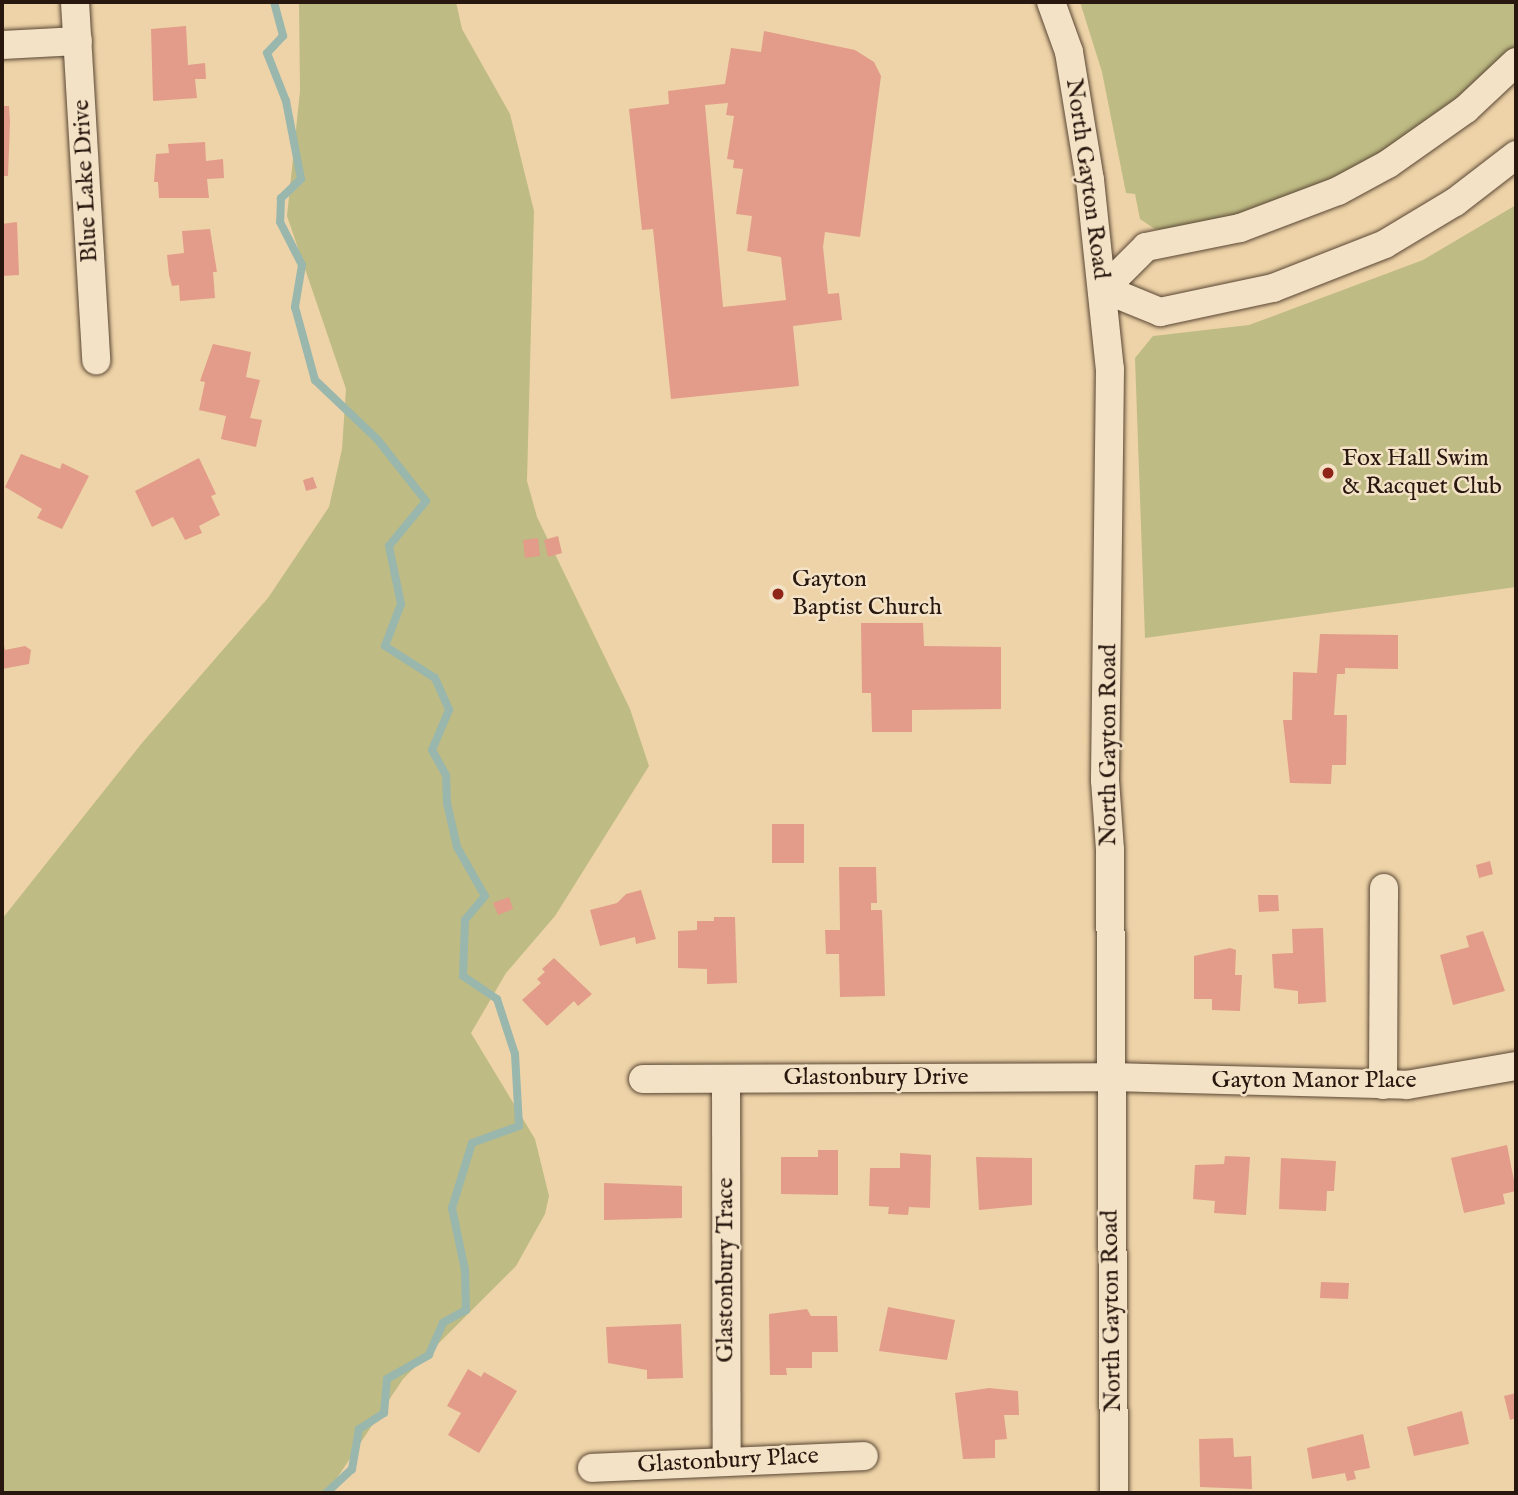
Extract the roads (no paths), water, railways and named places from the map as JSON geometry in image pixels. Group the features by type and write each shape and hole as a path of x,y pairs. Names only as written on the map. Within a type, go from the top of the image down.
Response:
{"street":[{"name":"Blue Lake Drive","path":"75,2 96,360"},
{"name":"North Gayton Road","path":"1051,2 1069,52 1104,289 1110,369 1105,775 1110,860 1109,1077 1114,1493"},
{"path":"2,45 78,41"},
{"path":"1516,62 1466,109 1388,164 1338,191 1262,220 1146,247 1104,289 1160,312 1273,288 1385,244 1455,202 1516,155"},
{"path":"1383,1085 1384,888"},
{"name":"Gayton Manor Place","path":"1109,1077 1383,1085 1468,1077 1516,1066"},
{"name":"Glastonbury Drive","path":"643,1079 1109,1077"},
{"name":"Glastonbury Trace","path":"726,1079 727,1461"},
{"name":"Glastonbury Place","path":"592,1468 864,1456"}],"waterway":[{"path":"274,2 283,36 267,53 286,101 301,179 281,198 280,222 302,265 295,307 315,380 377,439 426,501 389,546 401,604 385,646 435,678 449,710 432,750 446,775 447,803 457,847 485,896 465,920 463,976 497,999 515,1054 519,1126 472,1143 452,1208 465,1270 466,1310 443,1323 429,1355 387,1379 384,1413 359,1429 352,1469 326,1493"}],"place":[{"name":"Fox Hall Swim & Racquet Club","path":"1328,473"},
{"name":"Gayton Baptist Church","path":"778,594"}]}
